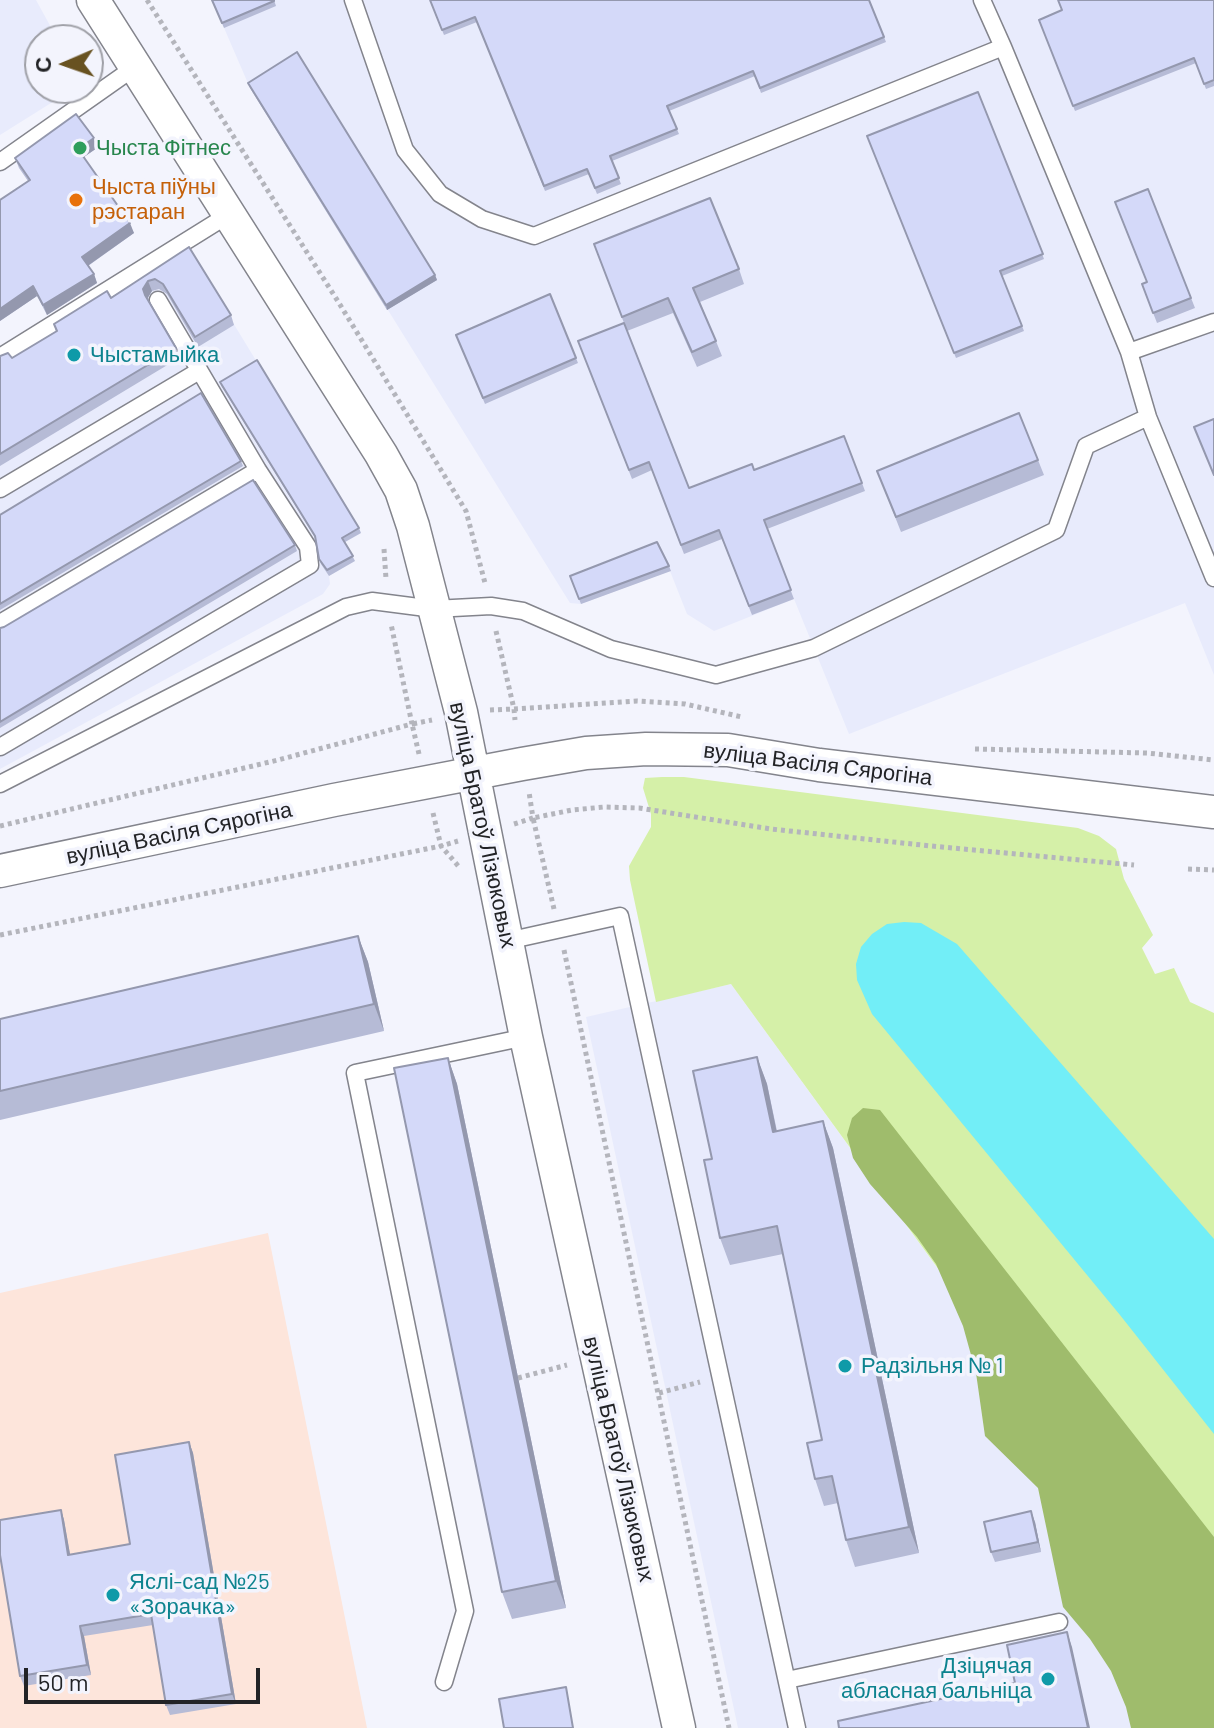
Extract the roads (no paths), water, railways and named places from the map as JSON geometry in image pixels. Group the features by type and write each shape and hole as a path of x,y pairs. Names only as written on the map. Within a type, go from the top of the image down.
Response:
{"street":[{"name":"вуліца Братоў Лізюковых","path":"93,0 401,490 461,712 526,1037 679,1728"},
{"name":"вуліца Васіля Сярогіна","path":"0,871 334,800 586,753 646,749 728,750 819,765 1214,812"}],"lane":[{"path":"353,0 405,150 440,194 482,219 534,236 1003,47"},
{"path":"982,0 1129,352 1148,417 1214,578"},
{"path":"0,162 135,67"},
{"path":"0,357 228,215"},
{"path":"0,747 310,565 308,547 258,470 158,300"},
{"path":"1129,352 1214,322"},
{"path":"0,489 199,371"},
{"path":"0,784 346,607 372,601 434,609 491,606 523,611 611,649 716,675 814,648 1056,530 1086,446 1148,417"},
{"path":"0,623 258,470"},
{"path":"507,941 620,916 797,1728"},
{"path":"444,1682 465,1611 355,1073 526,1037"},
{"path":"787,1680 1059,1622"}],"water":[{"path":"921,923 957,944 1214,1239 1214,1434 872,1014 857,980 856,964 861,947 872,934 887,924"}],"place":[{"name":"Чыста Фітнес","path":"80,148"},
{"name":"Чыста піўны рэстаран","path":"76,200"},
{"name":"Чыстамыйка","path":"74,355"},
{"name":"Радзільня № 1","path":"845,1366"},
{"name":"Яслі-сад №25 «Зорачка»","path":"113,1595"},
{"name":"Дзіцячая абласная бальніца","path":"1048,1679"}]}
